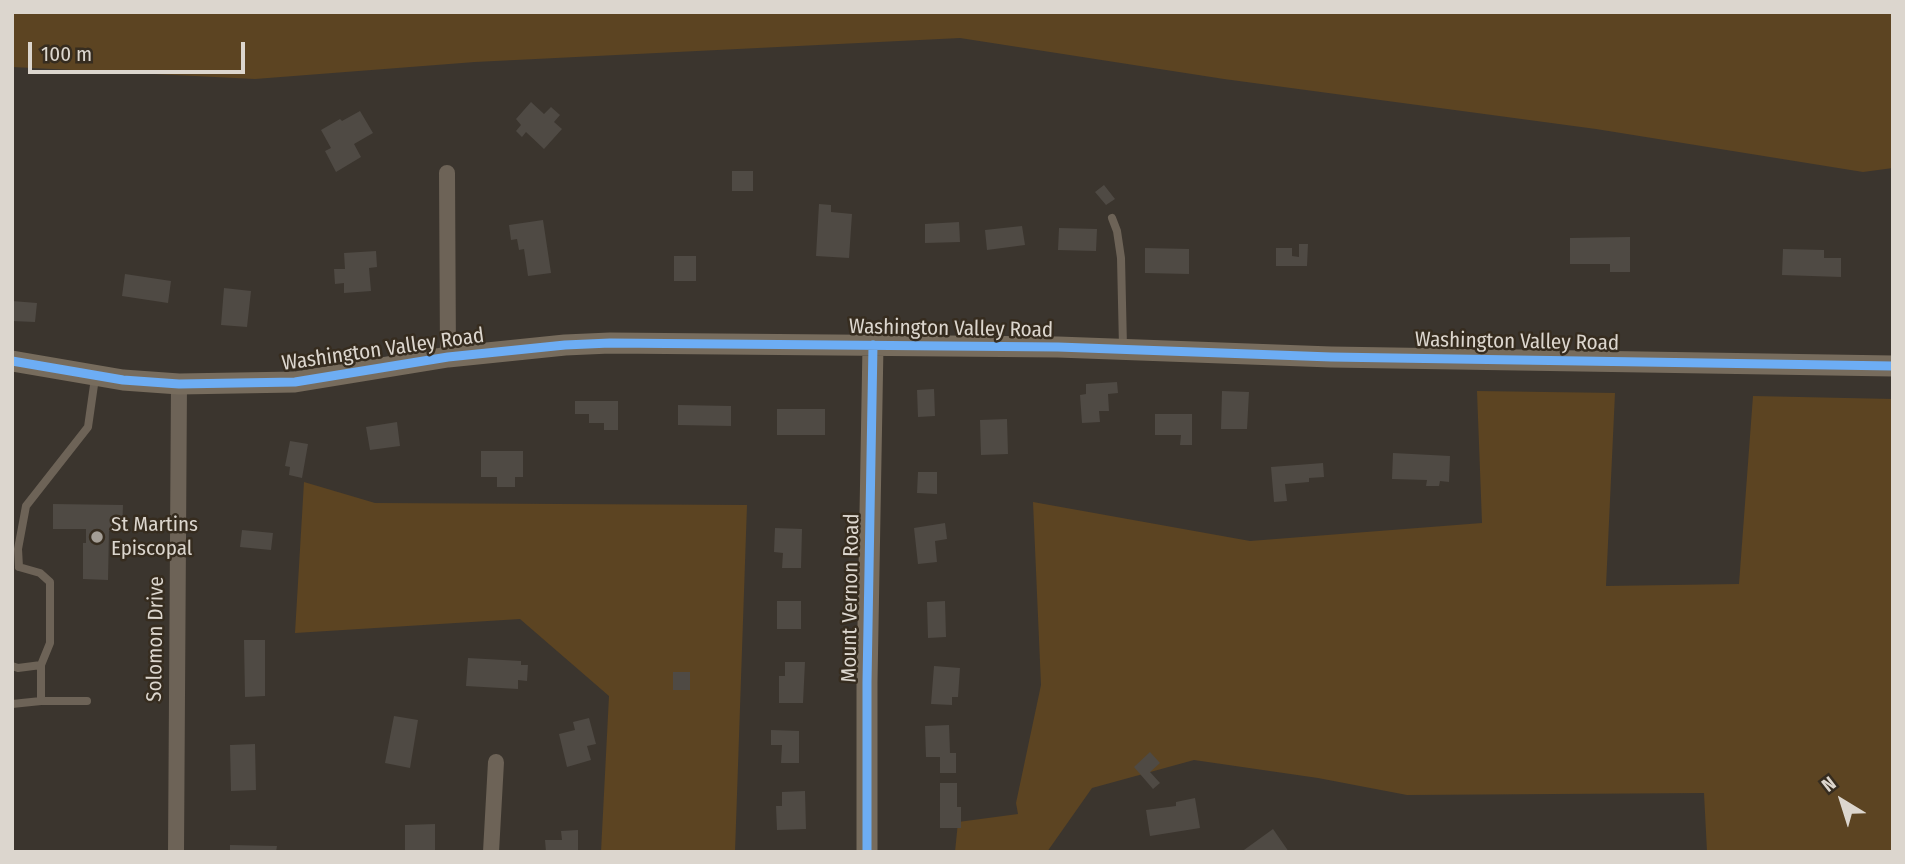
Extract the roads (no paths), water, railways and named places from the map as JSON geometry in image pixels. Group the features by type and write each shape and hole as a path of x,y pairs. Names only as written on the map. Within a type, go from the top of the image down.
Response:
{"street":[{"path":"447,173 449,357"},
{"name":"Washington Valley Road","path":"12,361 123,380 180,384 295,382 449,357 610,343 873,345 1344,357 1893,366"},
{"name":"Mount Vernon Road","path":"867,852 873,345"},
{"name":"Solomon Drive","path":"176,852 180,384"},
{"path":"491,852 496,761"}],"lane":[{"path":"1112,218 1121,258 1123,350"},
{"path":"41,701 41,665 50,643 50,582 40,573 15,570 18,550 26,506 88,428 95,375"},
{"path":"12,666 41,665"},
{"path":"12,704 87,701"}],"place":[{"name":"St Martins Episcopal","path":"97,537"}]}
